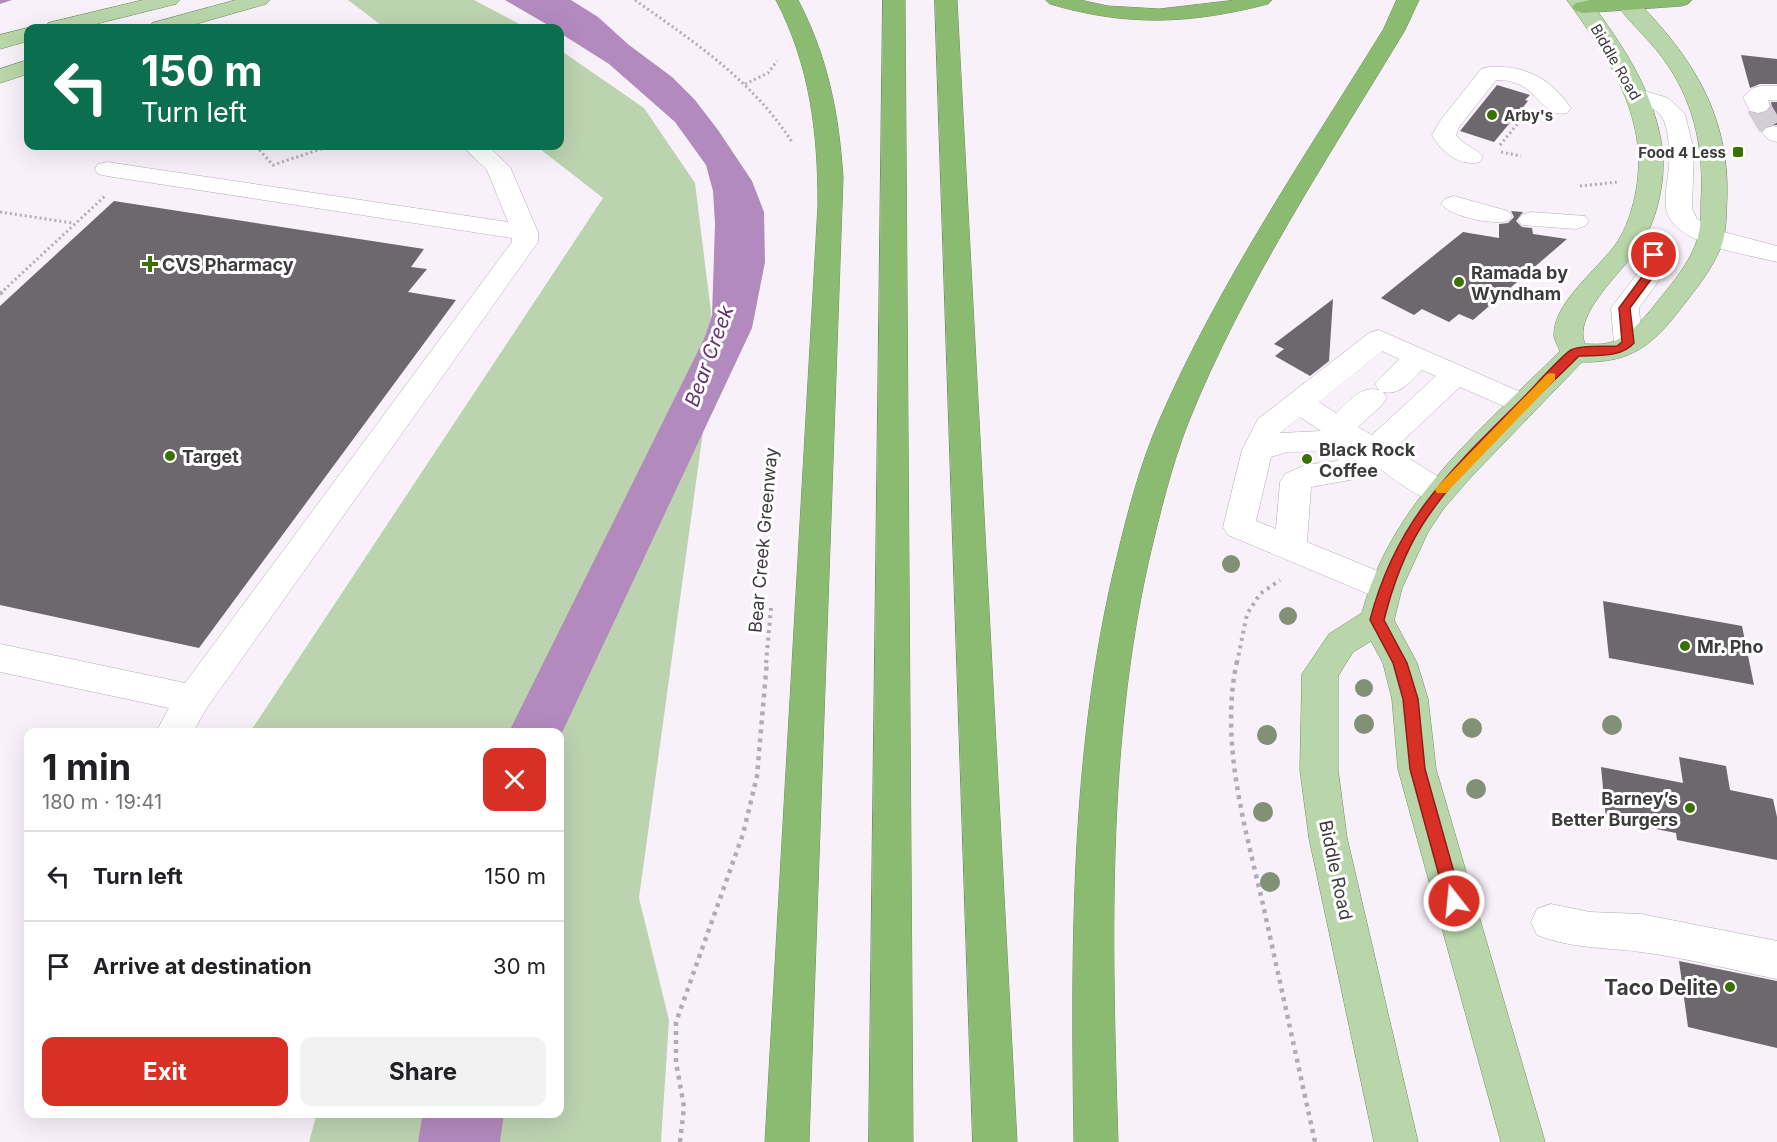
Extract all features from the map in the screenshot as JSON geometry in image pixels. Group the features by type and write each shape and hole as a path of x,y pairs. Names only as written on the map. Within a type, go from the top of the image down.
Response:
{"highway":[{"path":"787,1142 806,699 831,205 829,139 821,85 807,41 788,0"},
{"path":"891,1142 894,0"},
{"path":"946,0 995,1142"},
{"path":"1057,0 1104,12 1170,16 1232,8 1262,0"},
{"path":"1096,1142 1093,1007 1099,793 1110,665 1120,607 1147,501 1173,424 1231,302 1264,242 1394,30 1408,0"},
{"path":"1580,3 1681,0"}],"main road":[{"path":"88,24 169,0"},
{"path":"174,24 259,0"},
{"path":"1523,1142 1417,769 1410,699 1381,604 1414,528 1439,492 1575,353 1620,349 1658,319 1691,278 1711,237 1716,185 1714,149 1705,113 1690,82 1673,56 1652,28 1626,2"},
{"name":"Biddle Road","path":"1575,353 1568,335 1571,317 1631,241 1650,185 1650,138 1639,96 1614,53 1580,3"},
{"path":"0,42 24,36"},
{"path":"0,56 24,48"},
{"path":"0,76 24,69"},
{"name":"Biddle Road","path":"1381,604 1341,643 1320,674 1319,770 1328,838 1396,1142"}],"lane":[{"path":"1471,157 1449,144 1444,135 1448,126 1489,74 1503,72 1532,80 1544,89 1559,108"},
{"path":"1639,96 1660,103 1673,114 1682,152 1679,209 1687,224 1711,237 1777,254"},
{"path":"176,728 193,699 525,242 525,232 498,166 479,150"},
{"path":"126,152 107,169 525,232"},
{"path":"1454,204 1480,213 1499,216"},
{"path":"1531,220 1576,221"},
{"path":"1628,343 1625,308 1656,266 1654,255 1631,241"},
{"path":"1381,604 1289,563 1239,527 1257,450 1269,426 1379,339 1524,405"},
{"path":"1289,563 1296,482 1305,476 1344,471 1356,439 1381,391 1419,357"},
{"path":"1257,450 1287,442 1356,439 1456,374"},
{"path":"1299,404 1439,492"},
{"path":"0,658 193,699"},
{"path":"1551,922 1590,930 1641,933 1777,960"}],"path":[{"path":"635,0 712,55 745,84 774,116 796,149"},
{"path":"745,84 767,75 774,69 777,62 776,53"},
{"path":"1521,156 1496,151 1527,112"},
{"path":"260,150 273,165 318,150"},
{"path":"1580,186 1624,181"},
{"path":"0,294 110,192"},
{"path":"0,212 74,223"},
{"path":"1289,563 1280,580 1260,594 1246,614 1233,680 1231,741 1240,801 1315,1142"},
{"name":"Bear Creek Greenway","path":"680,1142 684,1107 676,1062 676,1022 743,834 757,776 772,597"}],"green space":[{"path":"348,0 474,0 519,24 380,24"},
{"path":"564,53 644,108 695,183 715,344 639,898 669,1020 661,1142 309,1142 316,1118 564,1118 564,728 253,728 603,198 541,150 564,150"}],"water":[{"name":"Bear Creek","path":"505,0 571,0 598,17 629,45 672,77 695,100 752,181 764,212 765,262 752,328 564,728 511,728 704,339 712,316 715,224 713,191 706,165 675,122 609,64 564,36 564,24 546,24"},
{"path":"422,1118 503,1118 500,1142 418,1142"}],"building":[{"path":"1741,55 1777,59 1777,84 1760,84 1750,88"},
{"name":"Arby's","path":"1497,85 1530,95 1525,100 1528,101 1494,142 1460,131"},
{"path":"1771,102 1777,102 1777,125 1765,126 1762,130 1758,115 1768,112 1772,107"},
{"name":"Target","path":"114,201 424,249 411,267 427,269 408,292 456,300 199,648 0,605 0,306"},
{"name":"Ramada by Wyndham","path":"1511,211 1523,212 1516,221 1522,227 1532,228 1533,234 1567,239 1473,320 1459,314 1449,322 1422,309 1414,315 1381,298 1463,232 1499,238 1499,224 1508,223 1514,217"},
{"path":"1333,299 1329,361 1310,376 1275,356 1284,349 1274,344"},
{"name":"Mr. Pho","path":"1603,601 1742,626 1754,685 1609,658"},
{"name":"Barney’s Better Burgers","path":"1679,757 1726,766 1730,790 1773,799 1777,817 1777,860 1677,840 1676,833 1606,819 1601,767 1683,783"},
{"name":"Taco Delite","path":"1679,961 1777,981 1777,1048 1688,1027"}],"waterway":[{"path":"0,2 8,0"}],"tunnel":[{"path":"1758,106 1774,133"}],"slow traffic":[{"path":"1442,490 1551,377"}],"place":[{"name":"Arby's","path":"1492,115"},
{"name":"Food 4 Less","path":"1738,152"},
{"name":"CVS Pharmacy","path":"150,264"},
{"name":"Ramada by Wyndham","path":"1459,282"},
{"name":"Target","path":"170,456"},
{"name":"Black Rock Coffee","path":"1307,459"},
{"name":"Mr. Pho","path":"1685,646"},
{"name":"Barney’s Better Burgers","path":"1690,808"},
{"name":"Taco Delite","path":"1730,987"}],"route":[{"path":"1454,901 1417,769 1410,699 1400,663 1377,620 1385,588 1414,528 1433,500 1460,469 1575,353 1600,353 1620,349 1628,343 1625,308 1656,266 1654,255"}]}
